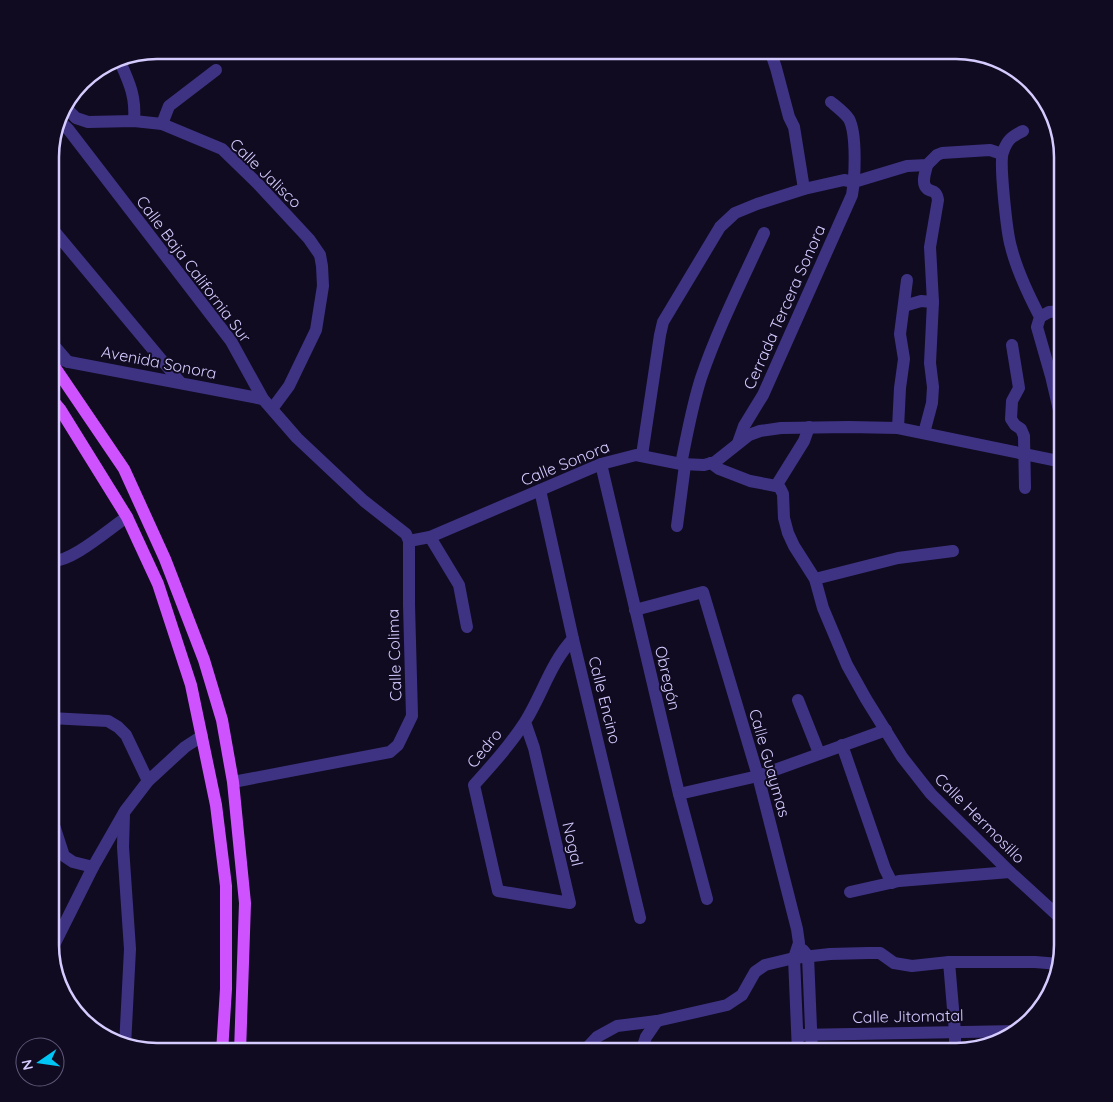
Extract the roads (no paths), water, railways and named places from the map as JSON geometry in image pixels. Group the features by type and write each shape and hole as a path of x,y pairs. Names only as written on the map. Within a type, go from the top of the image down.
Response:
{"main road":[{"path":"59,373 124,469 165,559 204,660 222,720 233,782 245,903 240,1043"},
{"path":"59,408 127,516 158,584 191,685 216,805 226,886 226,989 223,1043"}],"street":[{"path":"773,59 789,117 794,127 804,189"},
{"path":"122,65 133,91 134,121"},
{"path":"162,124 169,106 216,70"},
{"name":"Cerrada Tercera Sonora","path":"738,442 804,304 852,194 854,182 853,131 848,118 832,102"},
{"name":"Calle Jalisco","path":"70,112 76,118 88,122 134,121 162,124 222,149 257,183 309,239 320,255 324,286 316,330 289,386 272,409"},
{"name":"Calle Baja California Sur","path":"64,126 232,341 263,399 304,444 364,501 406,534 409,541"},
{"path":"1023,132 1012,136 1002,154 1006,219 1011,247 1032,302 1040,317"},
{"path":"924,433 932,403 933,387 930,362 933,302 930,247 938,200 937,193 925,187 924,181 927,165 936,155 942,153 990,150 1002,154"},
{"path":"642,456 658,344 663,322 720,227 735,213 804,189 844,180 854,182 907,166 927,165"},
{"path":"676,526 689,420 701,379 716,338 764,234"},
{"path":"59,237 180,382"},
{"path":"898,428 904,358 900,334 907,280"},
{"path":"904,306 922,302 933,302"},
{"path":"1054,312 1040,317 1037,327 1054,388"},
{"path":"1012,345 1019,388 1011,404 1011,419 1023,431 1025,488"},
{"path":"59,352 68,362"},
{"name":"Avenida Sonora","path":"59,359 263,399"},
{"path":"711,463 719,469 750,481 778,487 804,442 809,427"},
{"path":"711,463 715,462 738,442 760,431 809,427 898,428 1054,460"},
{"name":"Calle Sonora","path":"409,541 430,537 601,464 625,456 642,456 683,465 711,463"},
{"name":"Obregón","path":"601,464 635,610 707,899"},
{"name":"Calle Hermosillo","path":"778,487 783,494 784,518 788,533 815,579 823,608 847,665 902,757 931,794 1010,872 1054,912"},
{"name":"Calle Encino","path":"540,490 573,639 640,918"},
{"path":"59,561 70,557 127,516"},
{"path":"430,537 459,585 466,627"},
{"name":"Calle Colima","path":"233,782 390,752 398,745 412,716 408,605 409,541"},
{"path":"815,579 898,558 954,551"},
{"name":"Calle Guaymas","path":"635,610 703,592 758,776 797,929 799,944 794,958"},
{"name":"Cedro","path":"498,890 474,785 526,722 563,649 573,639"},
{"path":"798,700 819,753"},
{"path":"59,718 108,721 118,727 126,735 148,781"},
{"name":"Nogal","path":"498,890 570,903 534,748 526,722"},
{"path":"680,794 758,776 886,730"},
{"path":"59,934 93,867 125,811 148,781 185,747 202,736"},
{"path":"842,745 872,834 892,883"},
{"path":"125,811 123,847 130,949 126,1038"},
{"path":"59,841 64,856 73,862 93,867"},
{"path":"850,892 899,881 1010,872"},
{"name":"Calle Guaymas","path":"799,944 808,956"},
{"path":"592,1043 617,1026 657,1022 727,1005 742,995 755,972 764,965 794,958 880,953 894,963 912,966 949,962 1052,963"},
{"path":"808,956 812,1043"},
{"path":"794,958 798,1043"},
{"path":"949,962 955,1043"},
{"path":"644,1043 646,1036 657,1022"},
{"name":"Calle Jitomatal","path":"798,1035 1003,1031"}]}
